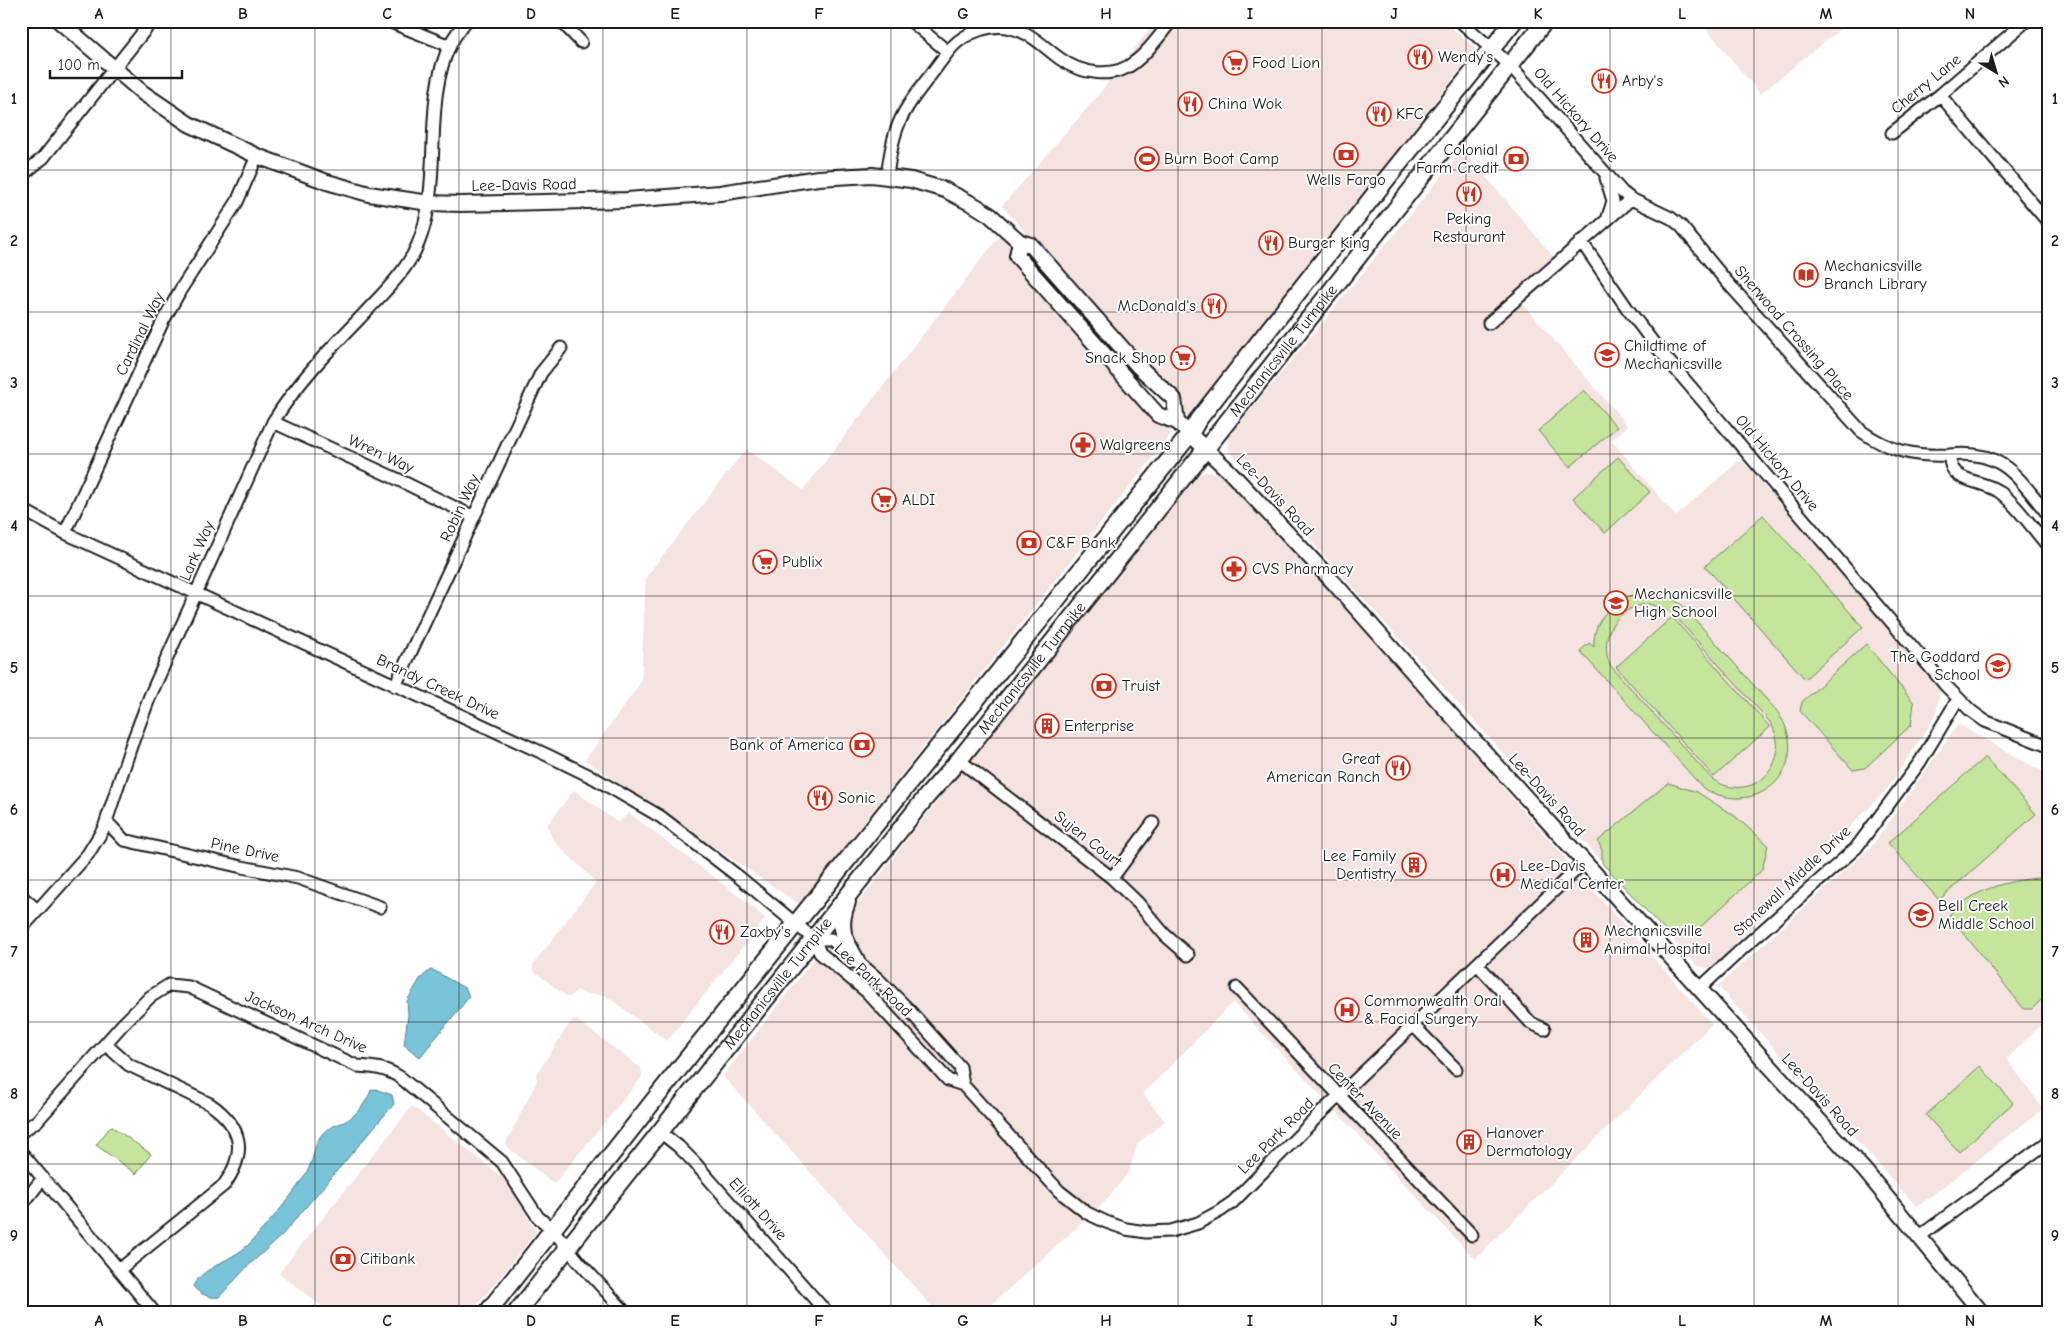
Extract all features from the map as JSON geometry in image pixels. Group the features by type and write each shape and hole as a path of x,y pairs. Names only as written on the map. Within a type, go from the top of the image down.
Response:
{"highway":[{"name":"Mechanicsville Turnpike","path":"487,1313 672,1078 1190,434 1198,420 1514,21"},
{"name":"Mechanicsville Turnpike","path":"516,1313 927,796 959,760 1545,21"},
{"path":"852,891 843,913 842,930 844,940 856,960"}],"main road":[{"name":"Lee-Davis Road","path":"59,21 142,93 189,124 257,156 348,189 397,199 429,203 497,204 678,197 848,175 887,176 935,187 964,199 990,215 1020,242 1031,245 1138,366 1174,399 1177,422"},
{"name":"Lee-Davis Road","path":"1020,242 1017,256 1158,415 1177,422 1230,472 1335,584 1699,989 1776,1071 1920,1236 1982,1313"},
{"path":"1062,307 1074,307 1113,337"}],"street":[{"path":"21,176 43,158 112,68 152,21"},
{"path":"388,21 450,46"},
{"name":"Lark Way","path":"21,929 88,854 107,822 146,704 273,422 298,384 400,275 417,246 429,203 436,102 441,76 450,46 466,21"},
{"path":"561,21 581,42"},
{"path":"912,21 951,49"},
{"path":"923,21 951,49"},
{"path":"887,176 891,147 903,114 912,98 951,49 981,29 999,26 1022,31 1065,63 1081,70 1096,73 1112,72 1135,62 1152,46 1171,21"},
{"name":"Old Hickory Drive","path":"1460,21 1510,65 1622,192 1631,199"},
{"name":"Cherry Lane","path":"1892,133 1940,95 2026,21"},
{"path":"1940,95 2048,222"},
{"name":"Cardinal Way","path":"65,533 163,321 181,289 237,202 257,156"},
{"path":"1602,169 1611,190 1613,201 1608,218"},
{"path":"1489,323 1631,199"},
{"name":"Sherwood Crossing Place","path":"1631,199 1654,209 1681,226 1861,431 1888,447 1901,451 1925,455 1975,454 1999,462 2017,476 2048,514"},
{"name":"Old Hickory Drive","path":"1581,241 1655,345 1958,699"},
{"name":"Robin Way","path":"396,686 541,373 561,348"},
{"name":"Wren Way","path":"273,422 474,517"},
{"path":"1950,455 1950,468 1953,472 1958,476 1987,485 2006,496 2048,546"},
{"name":"Brandy Creek Drive","path":"21,509 65,533 594,778 661,818 814,939"},
{"path":"1958,699 1971,712 1985,721 2048,746"},
{"name":"Stonewall Middle Drive","path":"1699,989 1856,848 1920,762 1958,699"},
{"name":"Sujen Court","path":"959,760 1112,878 1138,903 1164,935 1188,955"},
{"name":"Pine Drive","path":"107,822 124,840 298,878 380,907"},
{"path":"1112,878 1153,823"},
{"name":"Lee Park Road","path":"963,1085 960,1067 878,979 832,939 814,939 820,952 867,992 948,1080 963,1085 1054,1186 1072,1203 1106,1222 1126,1228 1146,1232 1172,1231 1187,1227 1220,1211 1233,1202 1339,1097 1584,862"},
{"path":"21,896 38,910"},
{"path":"1478,965 1531,1023 1544,1029"},
{"name":"Jackson Arch Drive","path":"21,1132 37,1121 105,1044 150,997 169,984 184,986 197,990 357,1066 391,1070 502,1162 538,1217 553,1230 626,1313"},
{"name":"Center Avenue","path":"1237,988 1472,1235"},
{"path":"1414,1026 1456,1069"},
{"path":"105,1044 129,1065 210,1104 220,1111 236,1131 239,1144 236,1165 224,1185 120,1269"},
{"name":"Elliott Drive","path":"660,1132 694,1162 827,1313"},
{"path":"1920,1236 2048,1142"},
{"path":"21,1152 154,1312"},
{"path":"21,1206 43,1178"}],"shaded area":[{"path":"1156,21 1444,21 1476,49 1188,417 1002,206 1096,98"},
{"path":"1700,21 1844,21 1846,24 1760,94"},
{"name":"Mechanicsville High School","path":"1463,150 1564,269 1523,304 1628,426 1611,440 1676,516 1741,459 1940,689 1936,715 1887,789 1717,963 1708,968 1697,966 1229,451 1228,438"},
{"path":"1000,235 1034,265 1109,362 1172,433 799,904 585,760 641,682 646,577 746,449 803,490"},
{"path":"1206,472 1220,474 1330,592 1712,1024 1475,1259 1233,1002 1143,1094 1165,1121 1138,1143 1129,1172 1105,1202 982,1313 938,1313 723,1076 1084,613 1197,476"},
{"name":"Bell Creek Middle School","path":"1958,724 2048,775 2048,1018 2007,1059 2043,1109 1917,1207 1718,986 1873,845"},
{"path":"574,790 618,823 629,813 753,907 765,919 667,1041 605,995 586,994 577,990 568,998 533,970 532,966 596,882 555,842 549,832 548,824"},
{"path":"572,1020 578,1021 641,1068 642,1077 554,1184 505,1145 537,1081 536,1075"},
{"path":"412,1106 507,1181 536,1232 471,1313 330,1313 279,1273"}],"green space":[{"path":"1584,390 1617,427 1570,467 1538,431"},
{"path":"1618,457 1650,492 1605,533 1573,498"},
{"path":"1763,515 1863,627 1805,679 1705,566"},
{"path":"1642,592 1667,596 1682,605 1776,710 1787,730 1790,749 1786,767 1776,782 1762,792 1744,798 1724,797 1703,788 1580,651 1589,643 1594,647 1594,637 1601,618 1615,604","holes":["1649,604 1667,609 1770,722 1776,737 1777,752 1773,765 1765,776 1755,784 1741,787 1727,786 1712,779 1610,665 1607,643 1609,633 1619,616 1628,610"]},
{"path":"1672,617 1770,727 1714,777 1616,667"},
{"path":"1866,644 1914,703 1911,725 1865,768 1853,770 1800,711 1802,702"},
{"path":"1985,757 2036,814 1939,900 1888,843"},
{"path":"1668,783 1697,792 1736,817 1768,845 1762,870 1695,932 1665,931 1602,863 1602,850 1598,841"},
{"path":"2048,877 2048,993 2032,1009 2024,1009 1949,915 1959,905 1982,891 2020,880"},
{"path":"1980,1066 2013,1103 1959,1152 1926,1115"},
{"path":"111,1126 151,1154 136,1174 96,1145"}],"water":[{"path":"430,970 466,989 469,997 420,1057 404,1045 408,1015 407,1001 420,979"},
{"path":"375,1089 392,1095 394,1104 282,1235 247,1267 219,1297 208,1296 195,1289 193,1286 197,1279 211,1268 245,1248 259,1234 302,1180 308,1170 320,1136 329,1128 353,1116 364,1104 371,1090"}],"place":[{"name":"Wendy's","path":"1420,57"},
{"name":"Food Lion","path":"1235,63"},
{"name":"Arby's","path":"1604,81"},
{"name":"China Wok","path":"1190,104"},
{"name":"KFC","path":"1379,114"},
{"name":"Wells Fargo","path":"1346,155"},
{"name":"Burn Boot Camp","path":"1147,159"},
{"name":"Colonial Farm Credit","path":"1516,159"},
{"name":"Peking Restaurant","path":"1469,194"},
{"name":"Burger King","path":"1271,243"},
{"name":"Mechanicsville Branch Library","path":"1806,275"},
{"name":"McDonald's","path":"1214,306"},
{"name":"Childtime of Mechanicsville","path":"1607,355"},
{"name":"Snack Shop","path":"1183,358"},
{"name":"Walgreens","path":"1083,445"},
{"name":"ALDI","path":"884,500"},
{"name":"C&F Bank","path":"1029,543"},
{"name":"Publix","path":"765,562"},
{"name":"CVS Pharmacy","path":"1234,569"},
{"name":"Mechanicsville High School","path":"1616,603"},
{"name":"The Goddard School","path":"1998,666"},
{"name":"Truist","path":"1104,686"},
{"name":"Enterprise","path":"1047,726"},
{"name":"Bank of America","path":"862,745"},
{"name":"Great American Ranch","path":"1398,768"},
{"name":"Sonic","path":"820,798"},
{"name":"Lee Family Dentistry","path":"1414,865"},
{"name":"Lee-Davis Medical Center","path":"1503,875"},
{"name":"Bell Creek Middle School","path":"1921,915"},
{"name":"Zaxby's","path":"722,932"},
{"name":"Mechanicsville Animal Hospital","path":"1586,940"},
{"name":"Commonwealth Oral & Facial Surgery","path":"1347,1010"},
{"name":"Hanover Dermatology","path":"1469,1142"},
{"name":"Citibank","path":"343,1259"}]}
